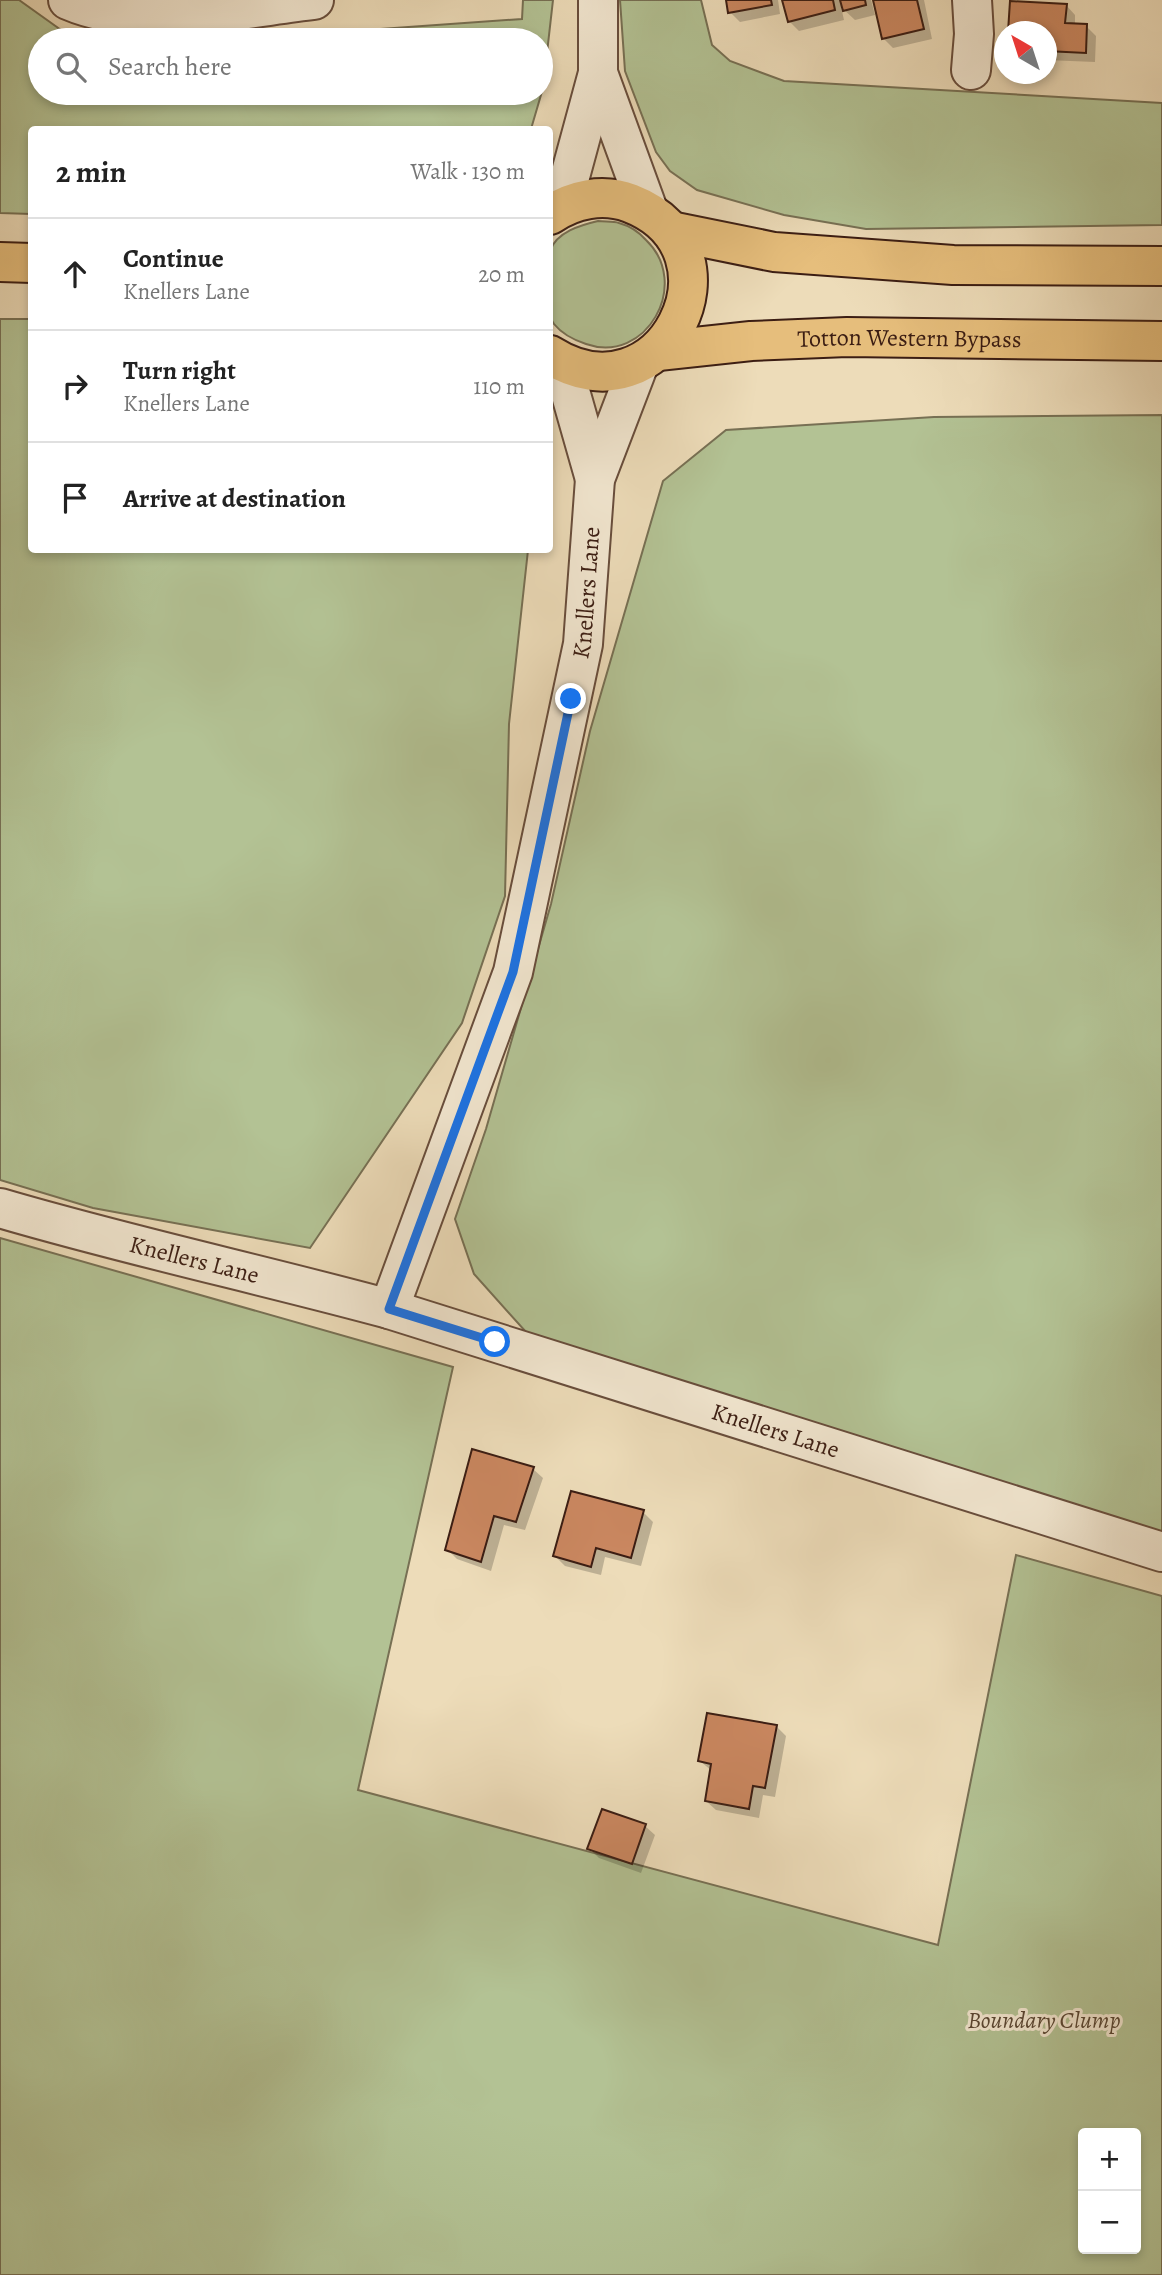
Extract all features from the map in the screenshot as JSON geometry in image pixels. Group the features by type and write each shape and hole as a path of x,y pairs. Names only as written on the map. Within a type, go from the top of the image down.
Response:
{"main road":[{"path":"556,210 590,198 620,199 659,221 774,252 953,265 1162,266"},
{"path":"648,357 675,331 686,307 689,280 684,254 659,221"},
{"path":"0,262 28,263"},
{"name":"Totton Western Bypass","path":"556,359 588,371 614,371 648,357 751,341 846,337 1162,341"}],"street":[{"path":"68,0 84,7 150,17 314,0"},
{"path":"556,210 598,73 598,0"},
{"path":"971,70 974,34 972,0"},
{"path":"598,73 659,221"},
{"name":"Knellers Lane","path":"389,1309 513,972 583,644 595,479 648,357"},
{"name":"Knellers Lane","path":"556,359 595,479"},
{"name":"Knellers Lane","path":"0,1208 84,1233 389,1309 1162,1552"}],"green space":[{"path":"0,0 19,0 58,28 28,28 28,105 538,105 532,126 28,126 28,214 0,213"},
{"path":"523,0 553,0 550,28 395,28 522,19"},
{"path":"620,0 701,0 712,45 730,61 784,81 1162,103 1162,225 866,229 784,215 697,190 670,171 656,152 625,71"},
{"path":"598,221 623,224 640,234 659,258 664,278 663,298 656,316 643,332 627,343 608,347 586,344 568,336 553,322 553,244 563,234"},
{"path":"0,319 28,319 28,553 528,553 509,724 505,896 462,1023 310,1248 93,1208 0,1180"},
{"path":"1162,415 1162,1552 574,1368 526,1332 474,1274 455,1219 486,1129 551,904 590,731 663,481 726,430 934,417"},
{"name":"Boundary Clump","path":"0,1238 453,1367 358,1790 938,1945 1016,1555 1162,1596 1162,2275 0,2275"}],"building":[{"path":"726,0 771,0 772,5 728,13"},
{"path":"782,0 833,0 835,10 788,22"},
{"path":"840,0 865,0 866,5 843,11"},
{"path":"873,0 917,0 924,29 882,39"},
{"path":"1010,1 1067,4 1065,23 1087,24 1086,53 1057,52 1057,21 1009,21"},
{"path":"472,1449 534,1467 516,1522 494,1516 481,1562 445,1550"},
{"path":"571,1491 644,1510 631,1558 596,1548 591,1567 553,1556"},
{"path":"707,1713 777,1725 765,1788 753,1786 749,1809 705,1801 711,1764 698,1761"},
{"path":"602,1809 646,1824 632,1864 587,1849"}],"route":[{"path":"495,1342 389,1309 513,972 571,699"}]}
